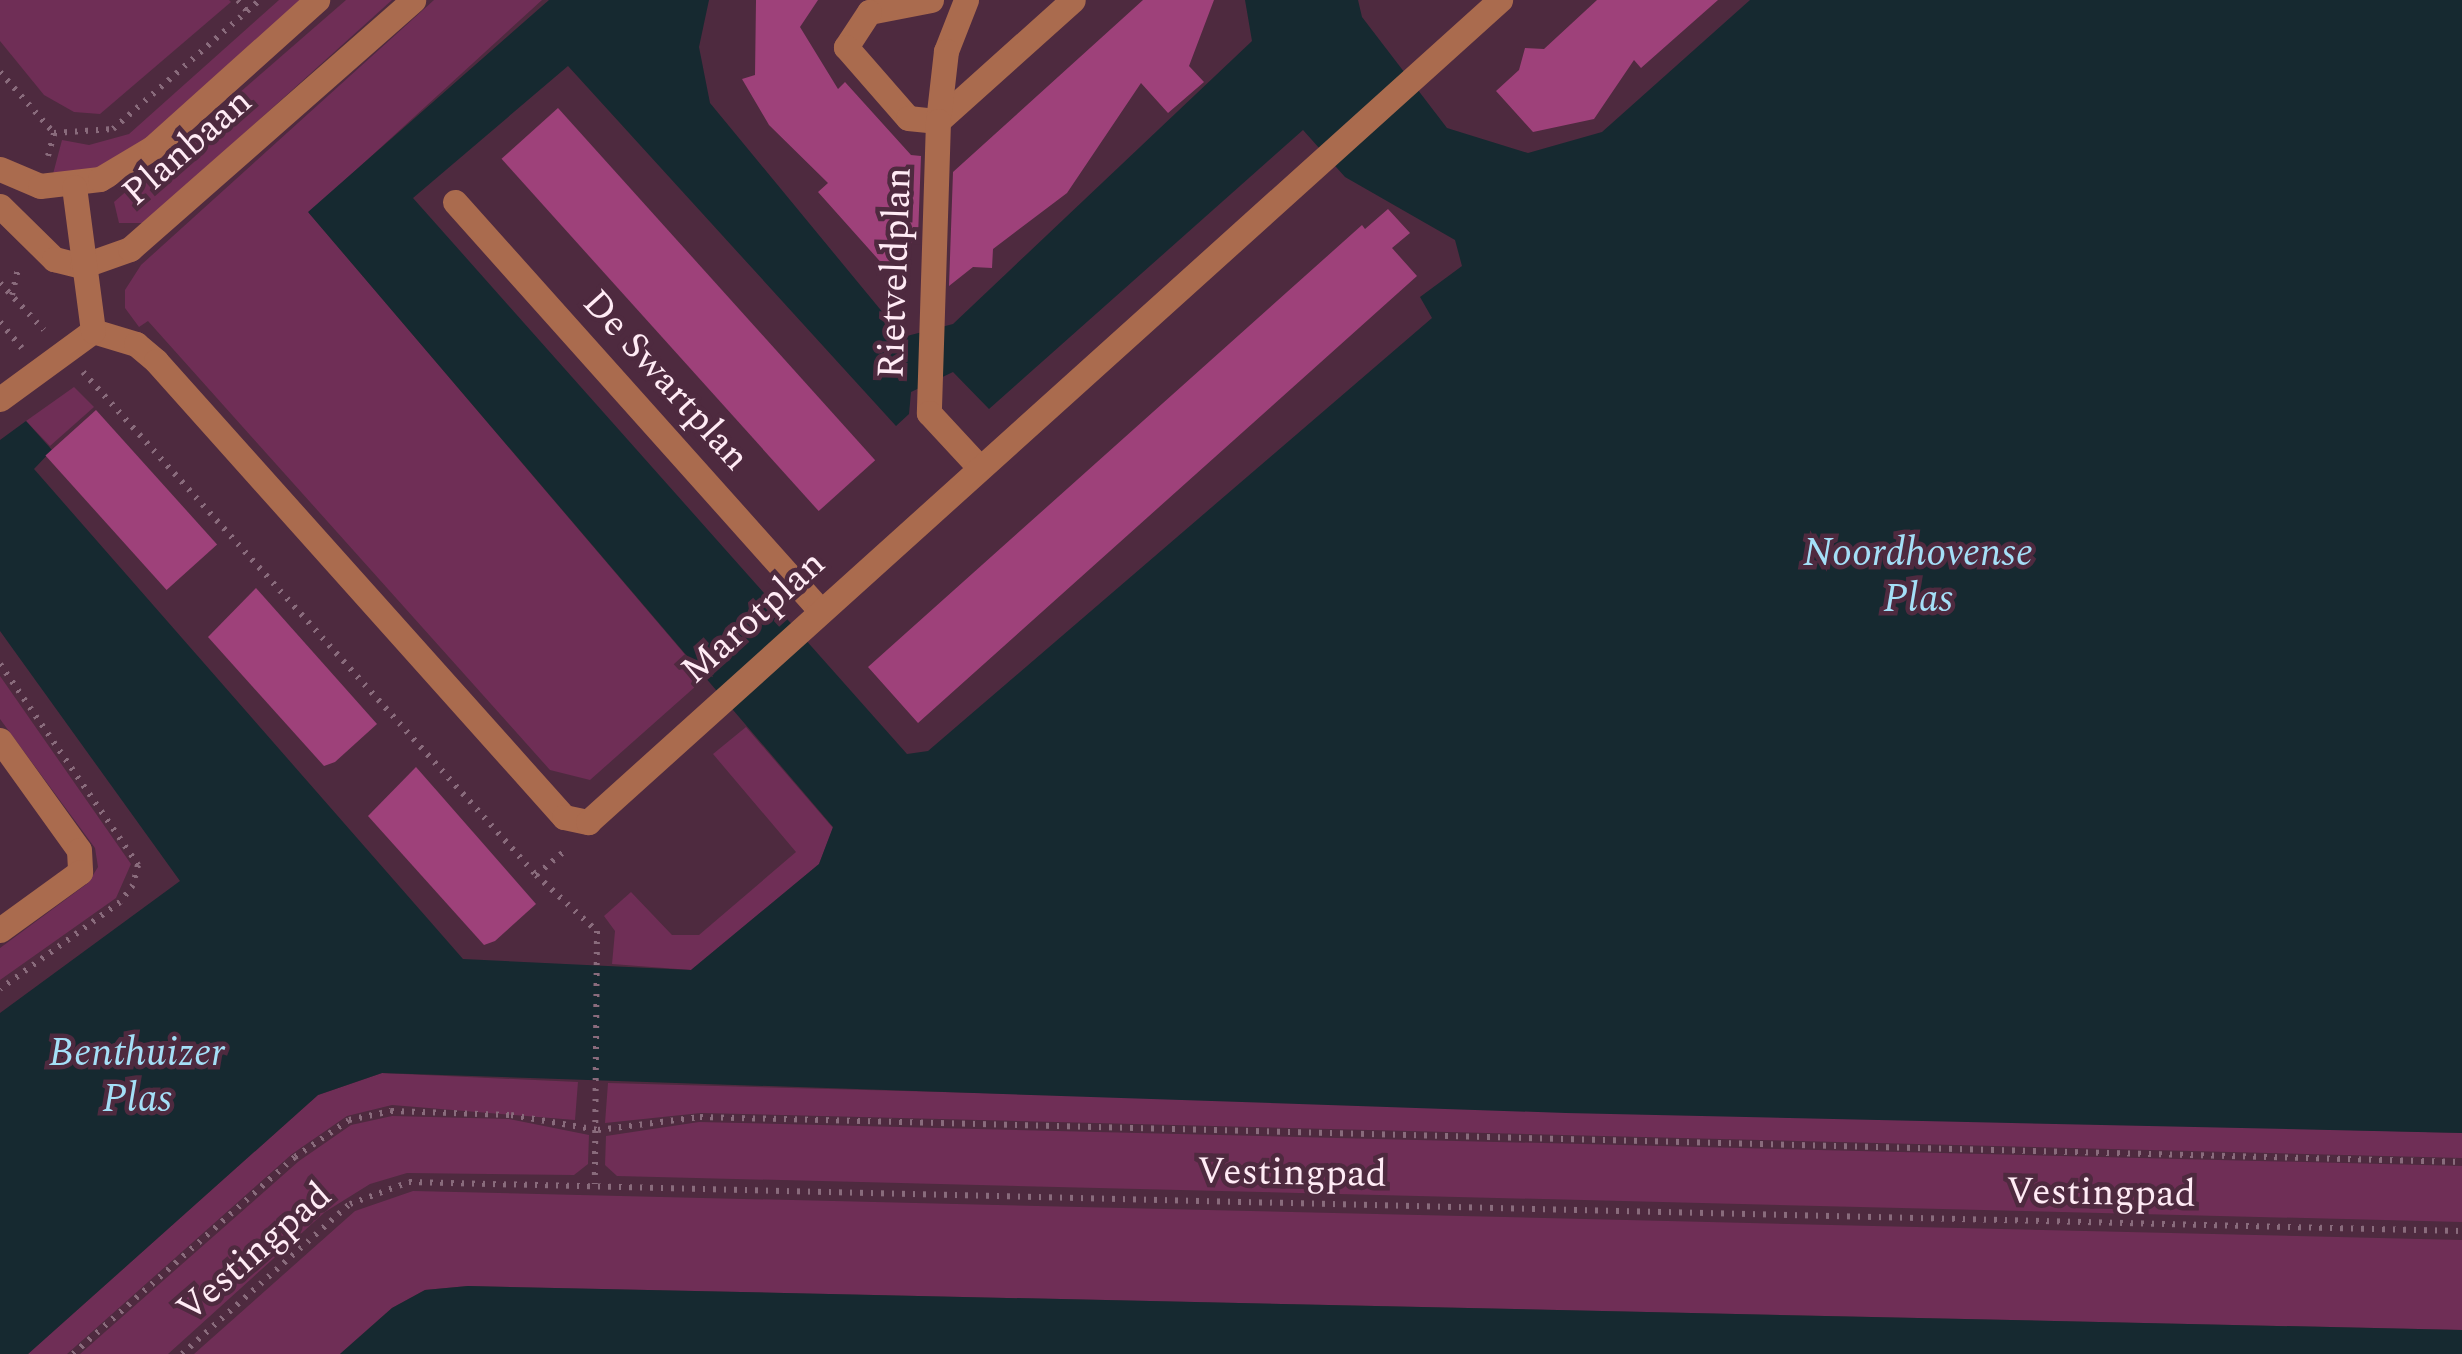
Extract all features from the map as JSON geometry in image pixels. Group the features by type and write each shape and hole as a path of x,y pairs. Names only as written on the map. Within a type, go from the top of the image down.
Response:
{"street":[{"name":"Planbaan","path":"0,169 40,186 74,187 152,148 317,0"},
{"name":"Planbaan","path":"82,266 130,249 413,0"},
{"name":"Rietveldplan","path":"931,0 868,12 846,47 908,118 938,122 1074,0"},
{"name":"Rietveldplan","path":"966,0 946,51 938,122 928,413 979,468"},
{"name":"Marotplan","path":"93,331 136,344 156,361 564,817 588,822 813,614 1500,0"},
{"path":"3,397 93,331 74,187"},
{"name":"De Swartplan","path":"455,202 813,614"},
{"path":"0,206 40,252 82,266"},
{"path":"0,740 79,850 80,872 0,930"}],"path":[{"path":"238,0 248,10"},
{"path":"0,72 54,132 113,129 260,0"},
{"path":"0,284 536,875 598,931 602,950 595,1184"},
{"path":"73,1354 295,1156 349,1120 391,1111 450,1112 598,1130 700,1117 2462,1162"},
{"name":"Vestingpad","path":"182,1354 330,1220 375,1190 447,1180 2462,1231"}],"shaded area":[{"path":"0,0 231,2 100,114 74,112 44,95 0,41"},
{"path":"279,0 303,0 125,158 95,172 53,174 62,140 89,145 129,134"},
{"path":"346,0 392,0 145,223 119,223 114,202"},
{"path":"434,0 542,0 309,213 705,678 590,780 550,770 148,321 139,327 125,308 125,290 141,265"},
{"path":"74,387 94,407 50,446 26,421"},
{"path":"0,676 131,864 116,898 0,980 0,948 88,883 98,867 95,848 0,719"},
{"path":"746,727 833,828 819,864 691,970 612,964 615,931 604,916 631,892 672,935 699,935 796,852 713,754"},
{"path":"382,1073 578,1082 575,1120 392,1105 347,1116 292,1154 67,1354 28,1354 318,1095"},
{"path":"608,1083 2462,1133 2462,1158 701,1113 605,1123"},
{"path":"392,1116 509,1119 589,1135 588,1164 574,1175 407,1173 370,1184 325,1212 168,1354 80,1354 299,1161 351,1125"},
{"path":"699,1122 2462,1166 2462,1222 617,1176 605,1165 606,1136"},
{"path":"413,1191 2462,1240 2462,1330 468,1286 425,1290 392,1308 340,1354 194,1354 355,1211"}],"water":[{"name":"Noordhovense Plas","path":"549,0 709,0 699,47 710,103 903,337 953,324 1252,41 1245,0 1358,0 1362,17 1447,128 1528,153 1602,132 1750,0 2462,0 2462,1133 1566,1113 382,1073 318,1095 28,1354 0,1354 0,1013 180,881 0,631 0,440 26,421 52,450 34,469 463,959 691,970 819,864 833,827 308,212","holes":["568,66 896,426 909,414 911,392 953,372 989,409 1303,130 1345,177 1455,240 1462,266 1420,297 1432,318 928,751 907,754 413,198"]},
{"path":"468,1286 2462,1330 2462,1354 340,1354 392,1308 425,1290"}],"building":[{"path":"756,0 818,0 800,27 838,89 845,82 911,155 921,156 918,237 885,267 818,192 828,183 769,125 742,79 755,75"},
{"path":"1143,0 1214,0 1189,66 1204,82 1168,113 1141,83 1067,193 993,249 992,268 973,267 949,286 953,172"},
{"path":"1597,0 1718,0 1641,68 1634,60 1594,119 1533,132 1496,91 1519,70 1525,48 1544,49"},
{"path":"558,108 875,460 819,511 502,159"},
{"path":"1388,209 1410,233 1392,248 1417,276 918,723 868,667 1362,225 1365,229"},
{"path":"96,410 217,545 167,590 45,456"},
{"path":"256,588 377,724 335,762 324,766 208,637"},
{"path":"416,767 536,904 495,941 484,945 368,816"}],"water label":[{"name":"Benthuizer Plas","path":"137,1077"}]}
